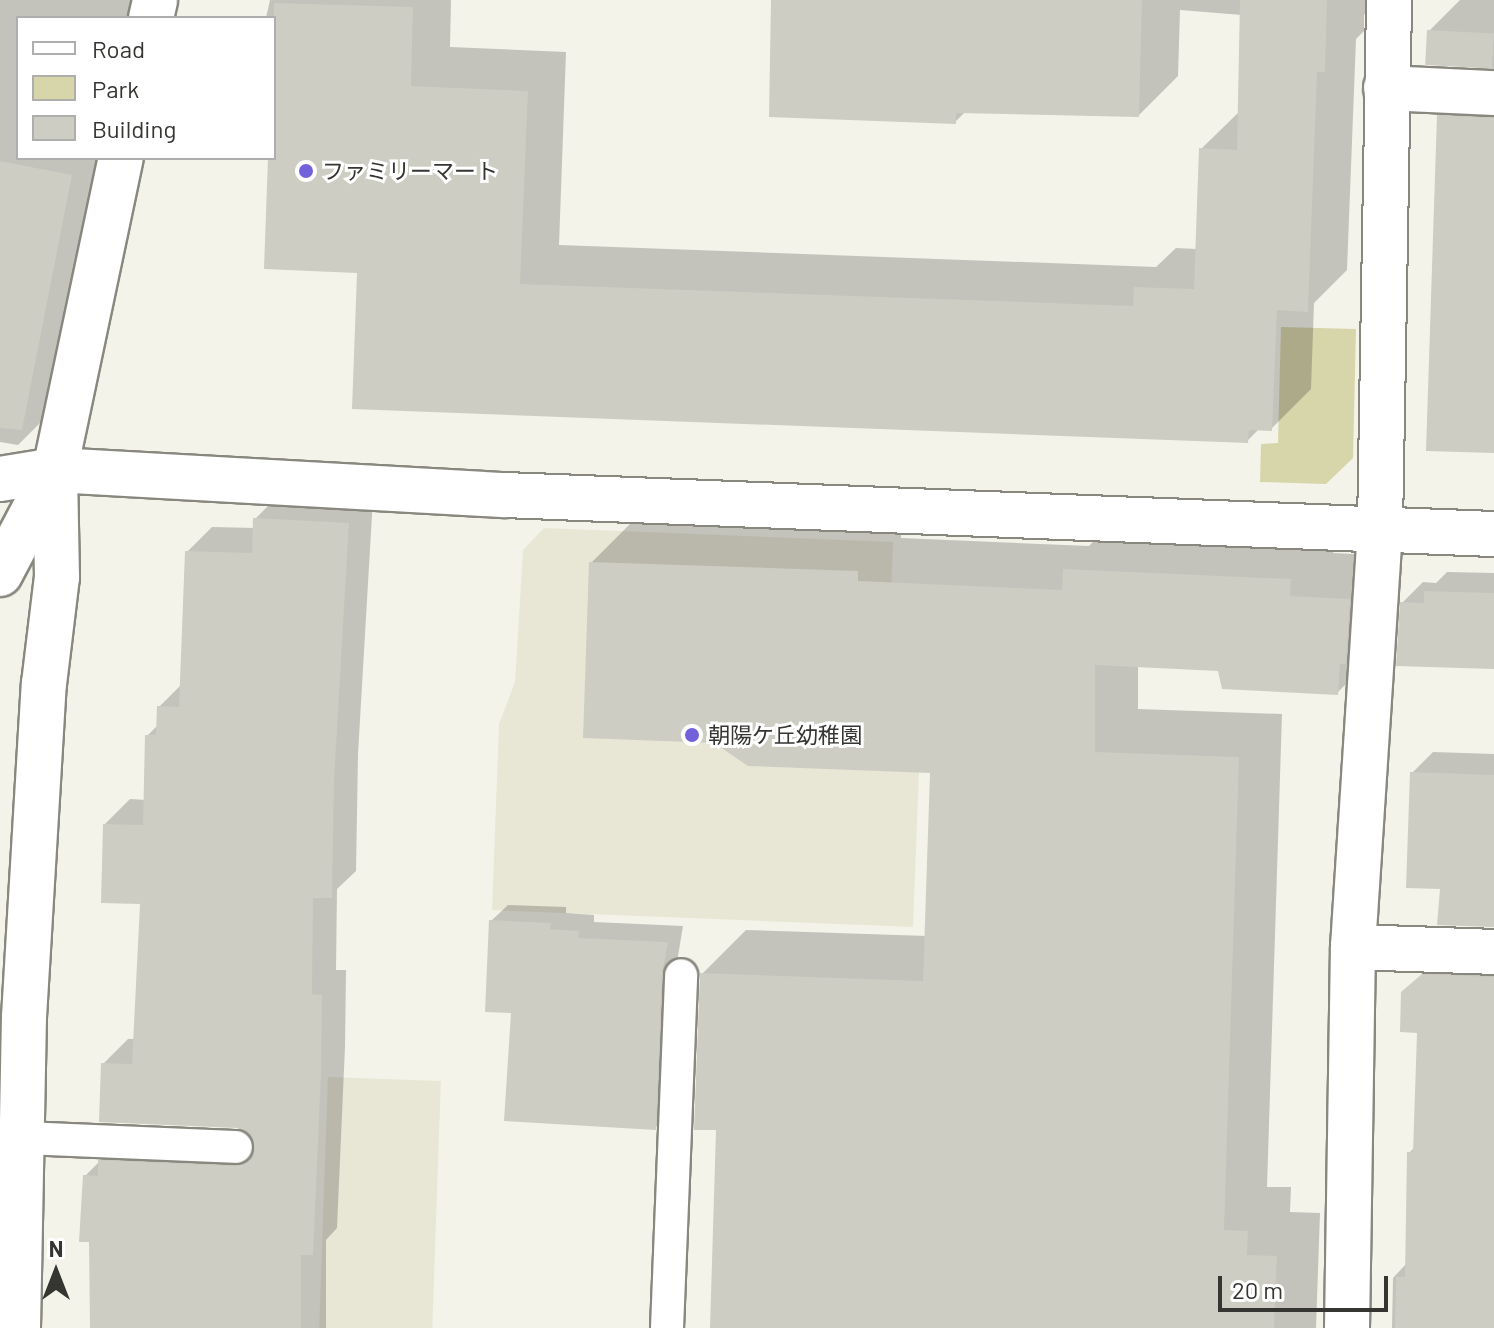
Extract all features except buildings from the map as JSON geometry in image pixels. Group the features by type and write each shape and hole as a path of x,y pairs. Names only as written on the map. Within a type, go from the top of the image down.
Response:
{"street":[{"path":"1347,1328 1353,947 1380,528 1389,0"},
{"path":"1386,88 1494,93"},
{"path":"18,1328 24,1017 44,684 57,577 55,470 121,160"},
{"path":"0,574 55,470"},
{"path":"0,479 55,470 505,495 1494,534"},
{"path":"1353,947 1494,952"}],"lane":[{"path":"667,1328 681,975"},
{"path":"22,1138 236,1147"}],"shaded area":[{"name":"朝陽ケ丘幼稚園","path":"544,528 893,542 885,745 920,747 913,927 492,910 499,724 515,682 523,550"},
{"path":"328,1077 441,1081 432,1328 319,1328"}],"green space":[{"path":"1281,327 1356,329 1353,458 1326,484 1260,482 1261,444 1278,443"}],"place":[{"name":"ファミリーマート","path":"306,171"},
{"name":"朝陽ケ丘幼稚園","path":"692,735"}]}
